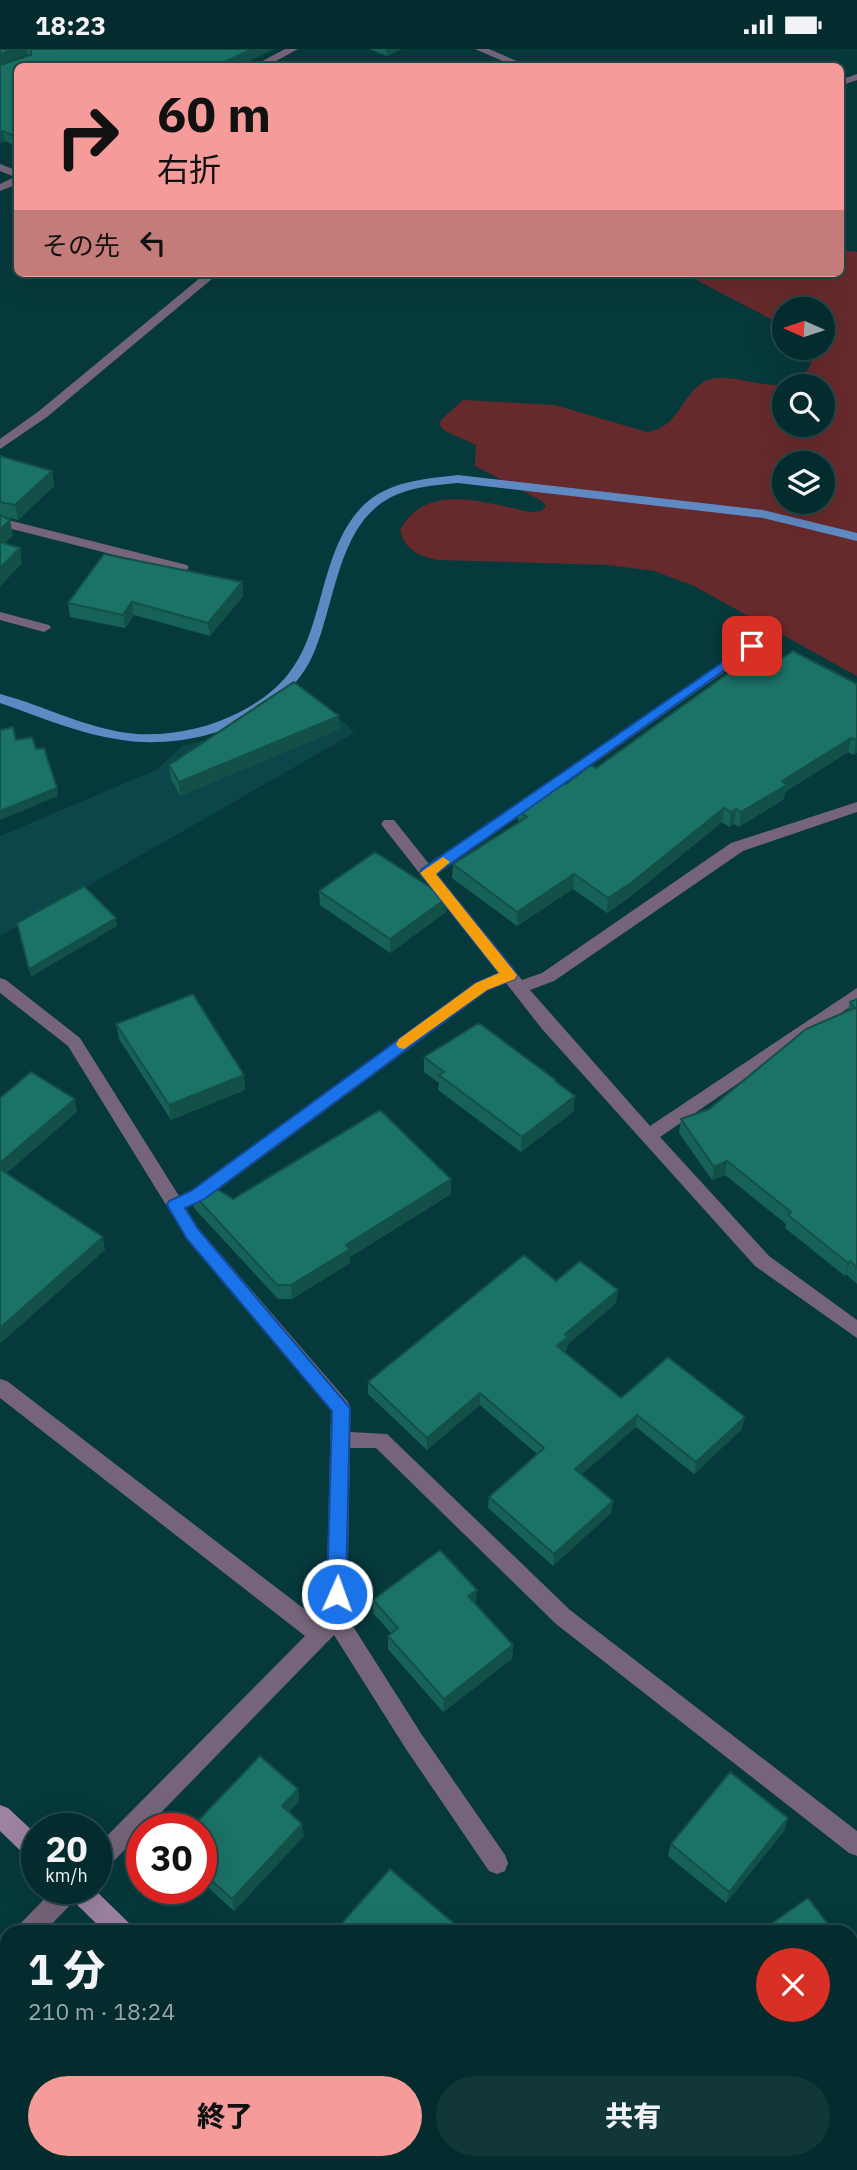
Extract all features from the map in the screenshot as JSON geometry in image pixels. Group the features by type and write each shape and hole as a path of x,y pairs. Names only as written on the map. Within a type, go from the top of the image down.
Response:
{"street":[{"path":"264,63 293,49"},
{"path":"480,49 516,63"},
{"path":"0,445 43,414 208,277"},
{"path":"0,522 182,568"},
{"path":"0,616 44,628"},
{"path":"427,873 752,646"},
{"path":"175,1205 197,1196 481,987 548,977 737,847 857,807"},
{"path":"389,824 548,1025 762,1261 857,1330"},
{"path":"0,984 74,1042 192,1234 341,1408 328,1627 112,1847"},
{"path":"648,1135 667,1125 857,994"},
{"path":"0,1387 328,1627 414,1742 498,1863"},
{"path":"341,1440 380,1440 563,1617 857,1845"},
{"path":"0,1816 21,1836"},
{"path":"34,1925 57,1904"},
{"path":"91,1904 114,1925"}],"shaded area":[{"path":"844,250 857,252 857,676 694,586 654,571 607,565 439,560 420,554 409,547 402,537 400,530 412,515 426,505 442,500 477,501 531,512 541,511 546,507 542,501 475,466 476,445 440,426 441,420 463,400 555,405 647,432 669,422 697,387 706,381 728,378 772,384 772,437 835,437 835,374 804,374 811,361 835,361 835,297 772,297 772,320 691,277 844,277"},
{"path":"296,692 348,725 354,733 0,936 0,836 156,770 182,746 220,736"}],"building":[{"path":"0,49 14,49 0,54"},
{"path":"31,49 252,49 222,63 14,63 14,136 0,132 0,65 31,55"},
{"path":"0,456 52,471 15,505 0,502"},
{"path":"0,515 10,520 0,530"},
{"path":"0,542 20,548 0,568"},
{"path":"104,554 242,582 208,623 132,602 123,615 68,603"},
{"path":"793,651 857,684 857,740 851,738 782,781 787,785 741,812 736,809 731,812 724,808 631,883 608,898 574,874 517,912 453,864 527,817 518,811 560,780 566,784 591,765 596,768 752,656 770,666"},
{"path":"294,682 339,716 179,782 169,765"},
{"path":"13,727 16,740 32,737 36,749 44,748 57,788 0,811 0,730"},
{"path":"375,852 447,898 390,939 319,891"},
{"path":"84,886 116,918 29,969 17,923"},
{"path":"193,994 244,1075 169,1105 116,1024"},
{"path":"857,999 857,1268 788,1215 791,1212 727,1161 714,1167 681,1119 709,1109 806,1029 855,1008 850,1002"},
{"path":"479,1023 575,1096 522,1137 439,1075 444,1072 424,1057"},
{"path":"31,1072 75,1099 0,1163 0,1098"},
{"path":"380,1110 451,1179 346,1245 350,1249 291,1285 277,1285 192,1193 209,1184 233,1199"},
{"path":"0,1169 103,1237 0,1328"},
{"path":"524,1255 556,1281 580,1261 618,1290 565,1334 568,1337 557,1346 621,1398 668,1357 745,1417 696,1462 637,1415 575,1469 613,1501 554,1554 489,1497 544,1448 480,1393 427,1438 368,1382"},
{"path":"440,1550 477,1590 468,1596 513,1645 444,1699 388,1636 398,1628 373,1600"},
{"path":"260,1756 298,1789 282,1806 302,1824 232,1899 217,1885 217,1813 205,1813"},
{"path":"730,1772 788,1818 729,1892 671,1844"},
{"path":"390,1869 456,1925 340,1925"},
{"path":"808,1898 829,1925 769,1925"}],"waterway":[{"path":"0,698 85,728 138,738 186,735 236,719 260,707 297,673 320,619 338,558 350,532 365,510 387,494 417,483 458,479 763,514 857,537"}],"slow traffic":[{"path":"404,1044 481,987 509,975 427,873 443,862"}],"route":[{"path":"337,1594 341,1408 192,1234 175,1205 197,1196 481,987 509,975 427,873 752,646"}]}
